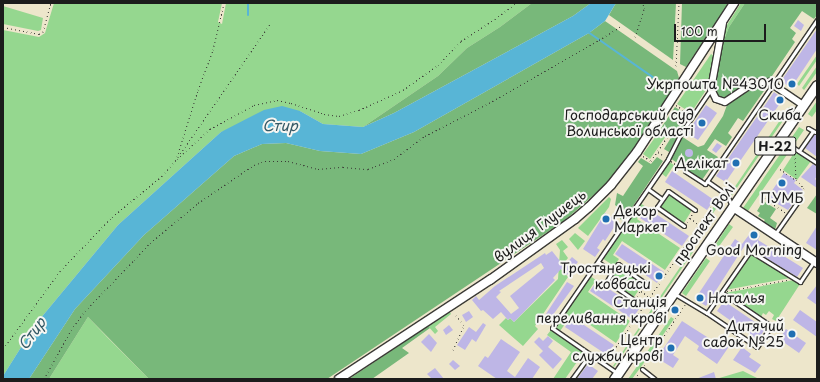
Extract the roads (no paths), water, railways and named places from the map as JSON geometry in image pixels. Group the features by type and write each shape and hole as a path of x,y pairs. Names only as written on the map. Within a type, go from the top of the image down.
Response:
{"main road":[{"name":"проспект Волі","path":"616,376 817,85"}],"street":[{"name":"вулиця Глушець","path":"339,379 490,280 575,219 611,185 637,152 654,127 734,3"},
{"path":"723,20 711,89 716,99 725,102 755,82 769,82 803,105"},
{"path":"733,207 774,236 815,262"}],"lane":[{"path":"685,171 705,184 817,20"},
{"path":"616,376 604,364 552,328 668,159 681,133 711,89"},
{"path":"799,151 814,131 808,128"},
{"path":"794,148 817,163"},
{"path":"707,181 727,195 733,207"},
{"path":"648,188 662,199"},
{"path":"684,226 657,207 662,199 668,191 695,210"},
{"path":"774,236 797,202"},
{"path":"707,313 750,251 800,282 815,262"},
{"path":"598,262 612,272"},
{"path":"634,300 607,281 612,272 618,264 646,283"},
{"path":"673,293 707,313 757,347 771,326 721,292"},
{"path":"572,379 590,354"},
{"path":"642,369 656,379"}],"water":[{"name":"Стир","path":"591,3 616,3 605,21 589,33 414,132 361,154 320,151 286,143 262,144 234,156 144,235 75,309 29,379 3,379 3,376 35,325 118,225 221,132 264,110 282,106 300,111 323,124 363,127 394,113 573,16"}],"waterway":[{"path":"248,3 248,15"},
{"path":"588,32 661,83"}],"place":[{"name":"Укрпошта №43010","path":"792,84"},
{"name":"Скиба","path":"780,100"},
{"name":"Господарський суд Волинської області","path":"702,123"},
{"name":"Делікат","path":"736,163"},
{"name":"ПУМБ","path":"782,183"},
{"name":"Декор Маркет","path":"606,219"},
{"name":"Good Morning","path":"754,235"},
{"name":"Тростянецькі ковбаси","path":"659,276"},
{"name":"Наталья","path":"700,298"},
{"name":"Станція переливання крові","path":"675,310"},
{"name":"Дитячий садок №25","path":"792,334"},
{"name":"Центр служби крові","path":"671,348"}]}
